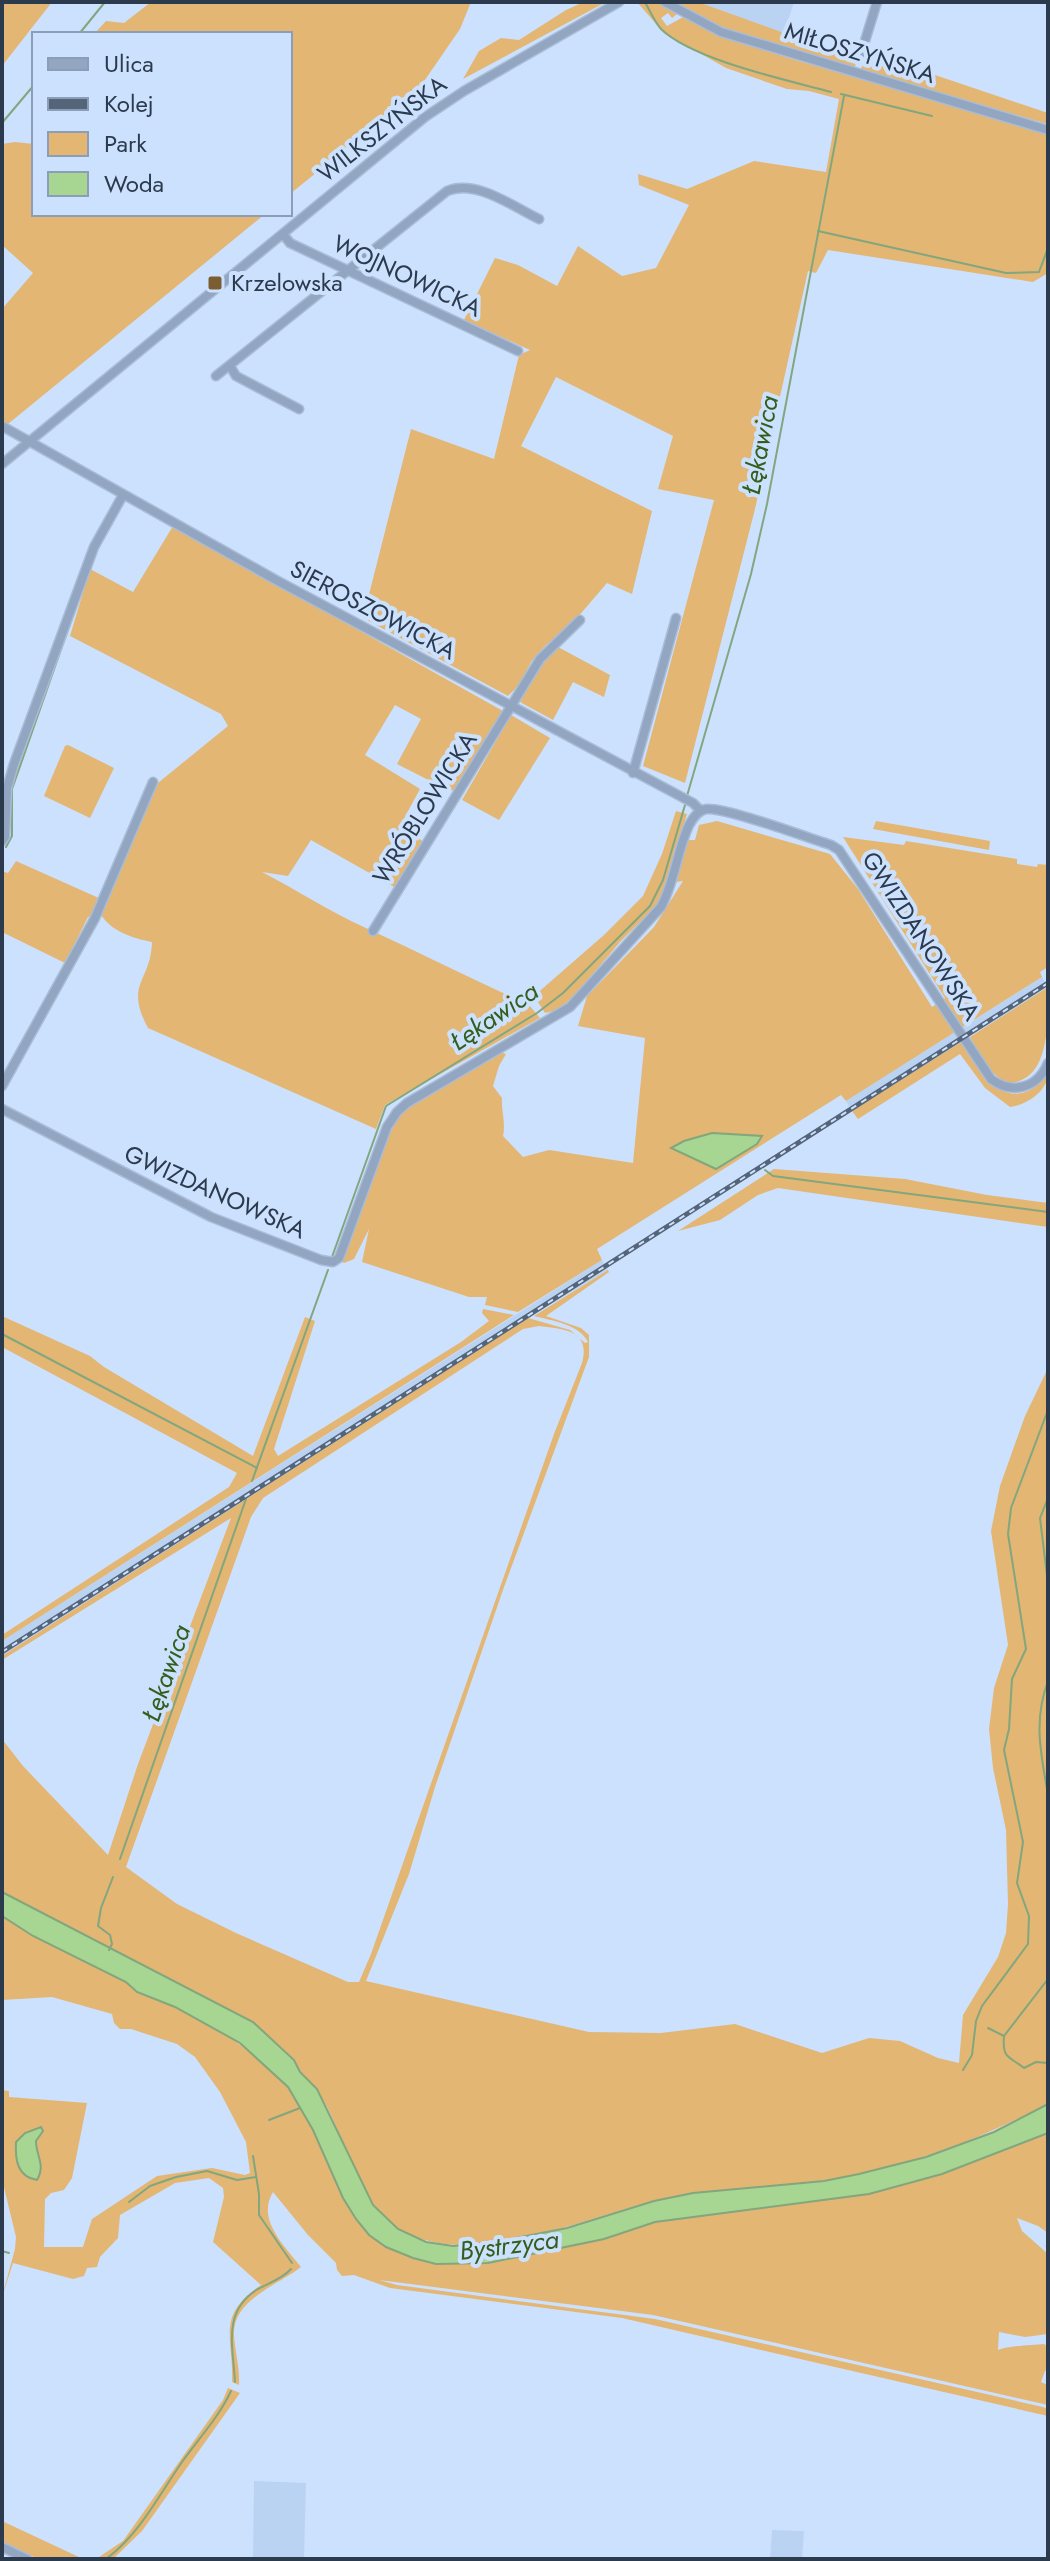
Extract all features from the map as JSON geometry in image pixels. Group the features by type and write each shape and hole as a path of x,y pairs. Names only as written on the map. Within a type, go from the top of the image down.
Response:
{"street":[{"name":"WILKSZYŃSKA","path":"2,464 425,117 464,91 619,2"},
{"name":"MIŁOSZYŃSKA","path":"665,2 721,32 1048,130"},
{"path":"860,57 877,2"},
{"path":"216,376 453,188 478,190 539,219"},
{"name":"WOJNOWICKA","path":"283,234 290,243 518,351"},
{"path":"230,366 236,376 299,409"},
{"path":"2,426 28,440"},
{"name":"SIEROSZOWICKA","path":"28,440 511,707 693,803 700,810"},
{"path":"2,841 5,837 7,788 14,764 94,547 123,495"},
{"path":"633,773 676,618"},
{"name":"WRÓBLOWICKA","path":"373,931 540,659 580,620"},
{"path":"2,1086 95,918 153,782"},
{"name":"GWIZDANOWSKA","path":"2,1109 211,1217 333,1262 339,1258 387,1127 397,1112 407,1103 570,1007 661,907 688,827 700,810 715,809 839,850 991,1079 1013,1089 1024,1087 1043,1075 1048,1063"},
{"path":"2,2547 27,2559"}],"shaded area":[{"path":"698,2 794,2 784,34"},
{"path":"1042,977 1048,987 852,1111 846,1101"},
{"path":"602,1260 608,1270 528,1318 2,1656 2,1641"},
{"path":"254,2481 306,2483 304,2559 253,2559"},
{"path":"772,2530 804,2531 802,2559 770,2559"}],"green space":[{"path":"2,2 52,2 2,66"},
{"path":"151,2 471,2 460,29 418,90 292,192 292,32 96,32 106,21 124,23"},
{"path":"584,2 606,2 463,79 479,51 501,38 519,40"},
{"path":"637,2 658,2 677,14 672,18 668,13 661,18 667,26 683,17 723,37 792,59 1048,133 1048,273 1033,282 828,250 816,273 808,271 755,509 685,783 643,766 714,500 658,489 673,436 556,377 521,446 652,511 632,594 607,583 577,618 544,647 508,696 363,618 411,429 494,459 519,355 530,350 464,320 495,258 518,265 557,286 578,246 622,276 656,268 689,205 639,185 638,174 687,189 754,161 826,172 839,99 787,89 726,68 664,33"},
{"path":"673,2 698,2 856,59 855,68 738,33"},
{"path":"865,60 935,75 1048,113 1048,124 860,71"},
{"path":"2,144 32,144 32,216 263,216 8,424 2,420 2,309 33,273 2,245"},
{"path":"173,526 503,711 457,789 450,791 397,764 421,719 395,705 365,755 420,789 400,826 424,842 396,888 311,840 288,876 262,872 353,922 529,1005 540,1018 385,1105 376,1129 148,1028 141,1013 138,992 148,966 152,942 116,929 100,913 153,787 228,726 221,714 70,636 90,569 133,592"},
{"path":"558,647 610,675 604,697 573,682 553,720 520,702 541,662"},
{"path":"511,715 550,738 499,820 462,800"},
{"path":"68,745 114,768 90,818 44,796"},
{"path":"676,811 687,814 660,902 620,942 571,1000 545,1013 534,996 643,896 662,854"},
{"path":"717,821 830,854 858,889 932,1007 937,1004 955,1032 846,1101 841,1095 597,1249 602,1260 518,1312 485,1305 487,1297 469,1297 362,1262 369,1229 354,1259 344,1263 341,1261 399,1115 407,1107 499,1052 506,1054 493,1086 502,1098 503,1136 523,1157 549,1150 633,1163 645,1038 578,1026 587,996 654,927 683,881 676,882 688,840 695,840 699,825"},
{"path":"876,821 990,841 989,850 873,829"},
{"path":"843,837 904,845 906,841 1017,859 1017,864 1048,865 1048,967 1040,972 1042,977 961,1028"},
{"path":"16,861 101,899 93,916 88,917 65,963 2,932 2,871 8,873"},
{"path":"1048,987 1046,1035 1038,1064 1019,1081 1004,1083 986,1066 970,1037"},
{"path":"961,1042 987,1079 1009,1093 1021,1093 1034,1087 1048,1074 1047,1081 1040,1092 1029,1100 1010,1107 985,1088 960,1054 858,1119 852,1111"},
{"path":"774,1169 905,1179 1048,1203 1048,1227 778,1188 758,1195 720,1220 678,1231"},
{"path":"608,1270 546,1316 581,1328 589,1335 589,1357 504,1587 435,1787 409,1874 366,1981 589,2032 661,2033 735,2024 822,2053 869,2038 900,2041 938,2058 959,2063 963,2015 998,1957 1006,1933 1008,1904 1006,1830 993,1768 989,1729 994,1688 1008,1645 991,1531 1000,1486 1025,1416 1048,1368 1048,2104 995,2130 939,2152 853,2176 667,2198 533,2236 497,2243 463,2245 430,2241 401,2230 376,2207 357,2175 324,2102 279,2045 250,2023 218,2005 2,1892 2,1739 23,1766 108,1855 138,1764 231,1518 2,1660 2,1656 528,1318 570,1330 577,1336 566,1330 548,1327 523,1329 263,1498 251,1517 126,1867 177,1904 348,1982 359,1982 582,1363 584,1352 579,1338 588,1342 572,1327 534,1316"},
{"path":"483,1309 514,1315 2,1641 2,1635 229,1487 237,1473 2,1347 2,1316 90,1356 253,1456 305,1317 315,1321 274,1449 278,1456 461,1342 489,1321 482,1313"},
{"path":"2,1916 33,1936 126,1982 137,1992 221,2030 264,2063 288,2086 313,2130 343,2198 369,2235 386,2247 436,2264 488,2263 604,2239 655,2222 869,2194 942,2174 1048,2133 1048,2233 1017,2218 1022,2231 1048,2254 1048,2334 1025,2337 999,2332 998,2350 1044,2344 1048,2347 1048,2369 1041,2382 1048,2385 1048,2405 653,2315 379,2280 397,2285 655,2319 1043,2407 1048,2409 1048,2416 622,2318 390,2288 354,2275 342,2276 336,2263 273,2192 269,2202 270,2222 301,2267 258,2295 240,2312 234,2335 239,2385 232,2382 232,2317 237,2307 261,2285 213,2242 224,2197 223,2188 209,2178 175,2183 120,2215 118,2238 100,2257 97,2267 87,2268 84,2276 73,2279 13,2263 2,2297 16,2237 2,2179 2,2090 9,2091 9,2097 87,2103 72,2178 64,2190 51,2193 45,2199 44,2247 83,2247 92,2219 157,2176 212,2168 245,2175 250,2173 246,2142 220,2092 195,2057 177,2044 131,2029 120,2029 114,2023 112,2014 52,1997 2,2000"},
{"path":"228,2388 240,2393 142,2531 113,2559 96,2559 123,2541 223,2400"},
{"path":"2,2521 87,2559 38,2559 2,2542"}],"water":[{"path":"712,1133 762,1136 757,1144 716,1169 671,1148"},
{"name":"Bystrzyca","path":"2,1892 253,2022 294,2060 300,2072 317,2089 373,2205 398,2229 426,2242 453,2246 496,2242 567,2228 654,2201 693,2193 824,2181 859,2174 926,2157 994,2132 1048,2104 1048,2133 942,2174 869,2194 655,2222 604,2239 488,2263 436,2264 386,2247 369,2235 343,2198 313,2130 288,2087 240,2043 33,1936 2,1916"},
{"path":"41,2127 43,2131 36,2141 41,2165 37,2180 21,2171 16,2142 25,2133"}],"waterway":[{"path":"81,32 105,2"},
{"path":"645,2 661,29 695,50 742,68 831,92"},
{"path":"2,123 32,87"},
{"path":"841,94 932,116"},
{"name":"Łękawica","path":"687,796 751,574 767,504 844,96"},
{"path":"818,231 1006,273 1039,272 1048,248"},
{"path":"6,847 12,836 12,789 78,601"},
{"name":"Łękawica","path":"332,1257 386,1106 537,1013 563,993 650,906 663,880 685,805"},
{"path":"765,1170 773,1176 1048,1212"},
{"name":"Łękawica","path":"252,1481 328,1270"},
{"path":"2,1334 257,1468"},
{"path":"963,2070 972,2055 976,2021 982,2006 1028,1944 1029,1916 1017,1883 1023,1842 1004,1750 1009,1729 1012,1679 1026,1649 1008,1534 1011,1508 1048,1410"},
{"path":"1048,1498 1040,1518 1048,1584"},
{"name":"Łękawica","path":"120,1859 246,1499"},
{"path":"1048,1681 1040,1724 1048,1795"},
{"name":"Łękawica","path":"109,1950 112,1944 110,1935 98,1926 101,1908 113,1877"},
{"path":"1048,1979 1004,2036 1004,2049 1008,2056 1024,2068 1036,2062 1048,2063"},
{"path":"988,2028 1004,2036"},
{"path":"269,2120 300,2108"},
{"path":"253,2156 259,2215 292,2263"},
{"path":"129,2202 150,2186 176,2177 207,2171 237,2180 256,2177"},
{"path":"2,2251 9,2253"},
{"path":"235,2382 232,2330 239,2308 258,2289 291,2269"},
{"path":"106,2559 129,2538 157,2501 231,2391"}],"railway":[{"path":"2,1652 1048,983"}],"place":[{"name":"Krzelowska","path":"215,283"}]}
